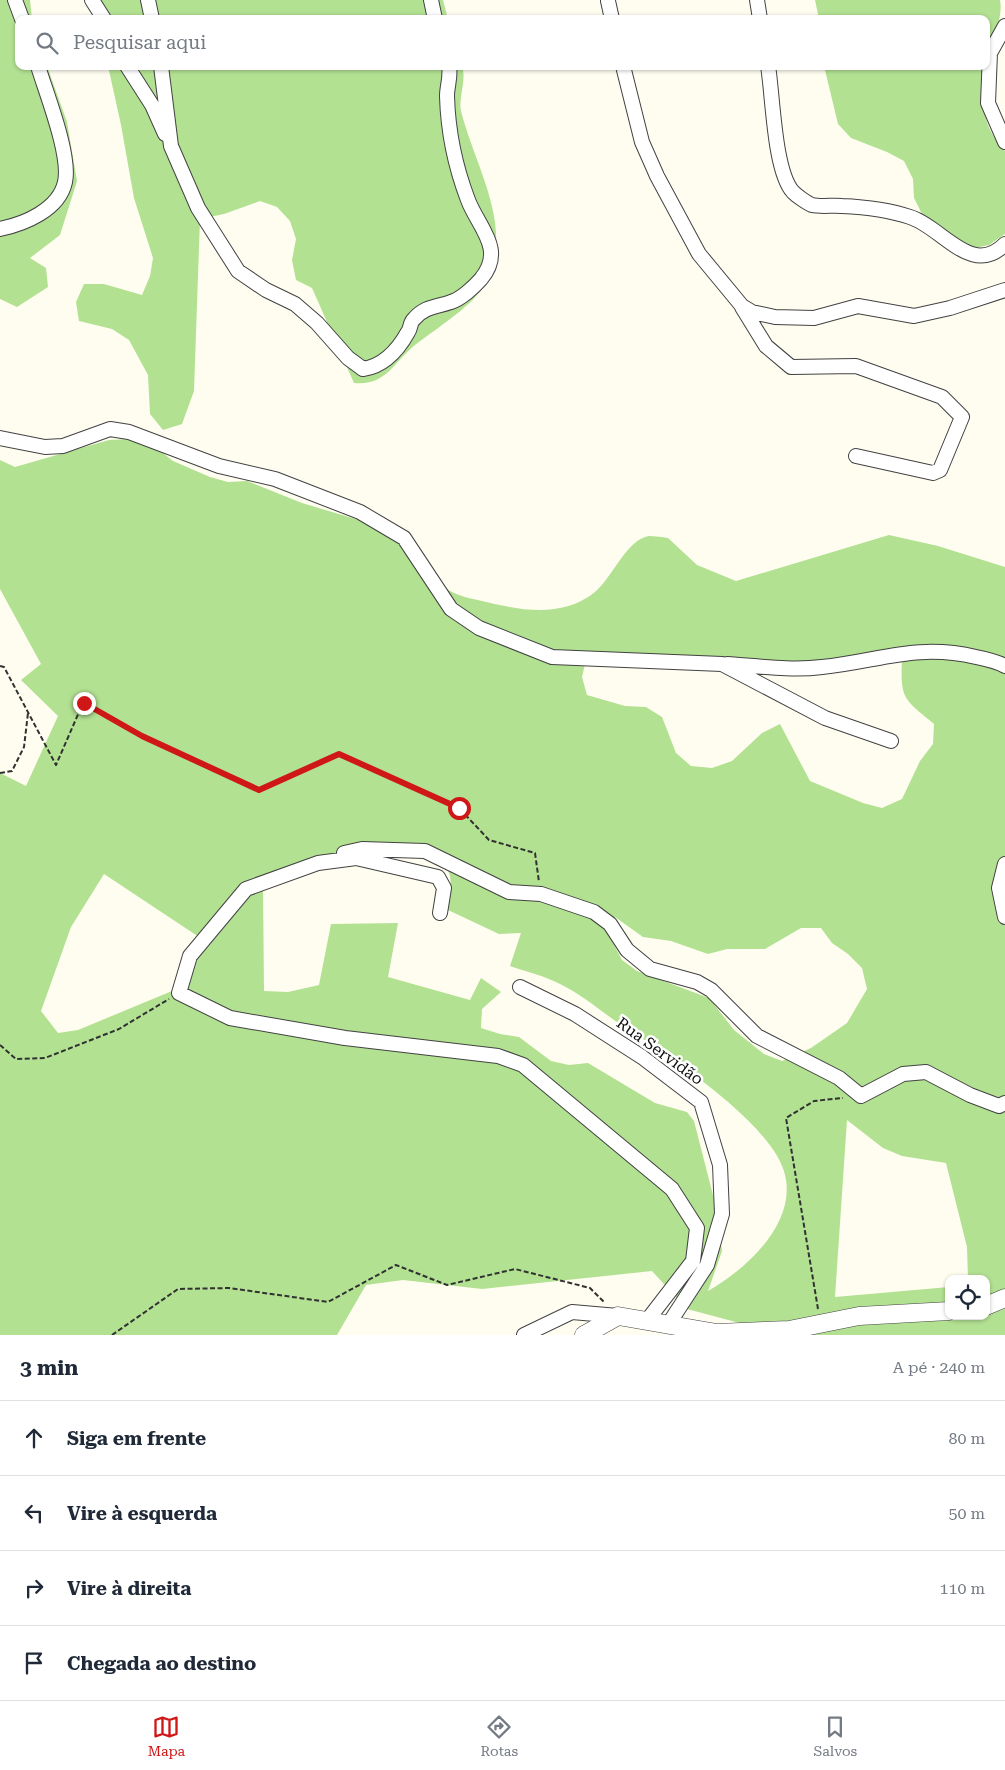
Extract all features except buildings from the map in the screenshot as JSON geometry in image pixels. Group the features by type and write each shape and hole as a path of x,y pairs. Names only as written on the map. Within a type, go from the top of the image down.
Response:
{"street":[{"path":"14,0 20,15"},
{"path":"92,0 101,15"},
{"path":"148,0 151,15"},
{"path":"431,0 435,15"},
{"path":"757,0 759,15"},
{"path":"608,1 611,15"},
{"path":"990,53 1005,26"},
{"path":"0,229 20,225 34,218 55,201 65,182 64,160 39,70"},
{"path":"130,70 152,105 198,208 238,271 266,290 295,304 318,323 348,358 364,369 376,368 392,356 418,314 437,304 452,302 468,291 482,278 492,258 492,250 486,231 476,220 454,158 449,134 447,94 451,75 450,70"},
{"path":"162,70 171,146"},
{"path":"624,70 642,142 657,176 699,254 742,306 766,346 790,367 856,366 942,397 962,416 940,470 933,473 856,456"},
{"path":"769,70 781,167 793,192 811,205 860,207 911,217 934,230 969,255 984,256 999,251 1005,244"},
{"path":"989,70 988,103 1005,142"},
{"path":"742,306 752,312 774,317 814,318 858,306 914,316 973,301 1005,290"},
{"path":"0,438 45,447 62,446 110,429 129,432 218,466 275,479 360,512 404,538 451,609 479,628 552,657 820,668 926,650 961,654 999,662 1005,666"},
{"path":"722,664 825,718 891,741"},
{"path":"646,1322 692,1261 697,1228 672,1189 523,1066 498,1056 345,1038 230,1018 179,993 190,956 246,889 362,849 425,851 509,892 541,894 594,912 610,924 627,950 650,969 697,982 712,990 757,1036 839,1078 861,1096 903,1074 926,1072 970,1095 999,1106 1005,1103"},
{"path":"318,863 356,858 438,877 444,888 440,914"},
{"path":"1005,864 999,888 1005,917"},
{"name":"Rua Servidão","path":"520,987 575,1014 642,1057 701,1102 720,1165 722,1214 707,1265 668,1325"},
{"path":"990,1304 1005,1298"},
{"path":"524,1335 572,1312 618,1316 717,1333 789,1330 859,1316 945,1311"},
{"path":"584,1335 618,1316"}],"path":[{"path":"0,666 4,667 56,765 84,703 142,736 259,790 339,754 459,808 489,840 535,853 541,894"},
{"path":"0,773 12,771 24,747 28,714"},
{"path":"0,1045 16,1058 45,1058 119,1029 179,993"},
{"path":"821,1324 786,1118 814,1101 861,1096"},
{"path":"112,1335 178,1289 229,1288 328,1302 396,1265 447,1285 515,1269 590,1288 618,1316"}],"green space":[{"path":"0,0 30,0 32,15 15,15 15,70 48,70 67,122 77,181 60,235 30,258 46,268 48,287 17,307 0,299"},
{"path":"85,0 443,0 447,15 98,15"},
{"path":"815,0 1000,0 1001,8 990,47 990,15 818,15"},
{"path":"109,70 463,70 464,77 461,111 492,204 496,228 496,251 490,273 472,301 415,345 382,377 365,383 354,383 312,288 296,280 292,260 296,239 290,221 277,207 260,201 224,214 200,219 194,391 182,424 163,430 150,414 148,375 129,340 112,329 79,321 76,302 84,284 104,284 142,295 150,276 153,258 134,198"},
{"path":"825,70 986,70 984,101 987,121 997,141 1005,151 1005,234 989,245 970,249 923,216 914,198 913,179 904,161 851,138 838,124"},
{"path":"128,439 158,449 173,461 210,477 228,482 247,481 302,503 409,535 436,578 444,587 465,597 525,609 554,609 582,601 601,586 634,544 649,536 668,538 697,565 736,581 889,535 938,546 1005,567 1005,1335 785,1335 687,1309 652,1271 482,1289 403,1280 366,1285 337,1335 0,1335 0,773 26,786 58,716 21,680 41,664 0,589 0,460 15,467 109,440","holes":["902,659 903,691 910,703 934,724 933,744 920,761 902,799 882,808 863,803 810,781 780,724 762,733 732,761 712,768 691,766 676,753 662,717 646,707 625,706 587,695 582,677 585,664 869,664","374,852 405,854 429,858 439,862 446,868 450,876 448,910 499,934 521,933 510,966 554,981 581,996 685,1068 738,1111 760,1133 776,1154 785,1175 787,1193 783,1211 776,1228 765,1244 737,1271 708,1291 722,1251 715,1203 694,1121 687,1112 655,1103 588,1063 569,1065 551,1061 519,1037 481,1028 482,1009 501,992 481,978 470,1000 388,977 398,923 331,924 319,985 288,992 264,991 263,886","104,874 199,937 172,991 78,1030 58,1033 41,1011 71,927","615,917 643,937 671,941 708,954 727,949 765,949 801,928 821,928 832,943 848,954 862,968 867,989 847,1023 811,1048 782,1061 764,1054 734,1030 709,998 637,971 622,960 612,941","847,1120 883,1148 902,1156 946,1163 967,1247 968,1275 990,1275 990,1320 945,1320 945,1287 835,1297"]}],"route":[{"path":"84,703 142,736 259,790 339,754 459,808"}]}
